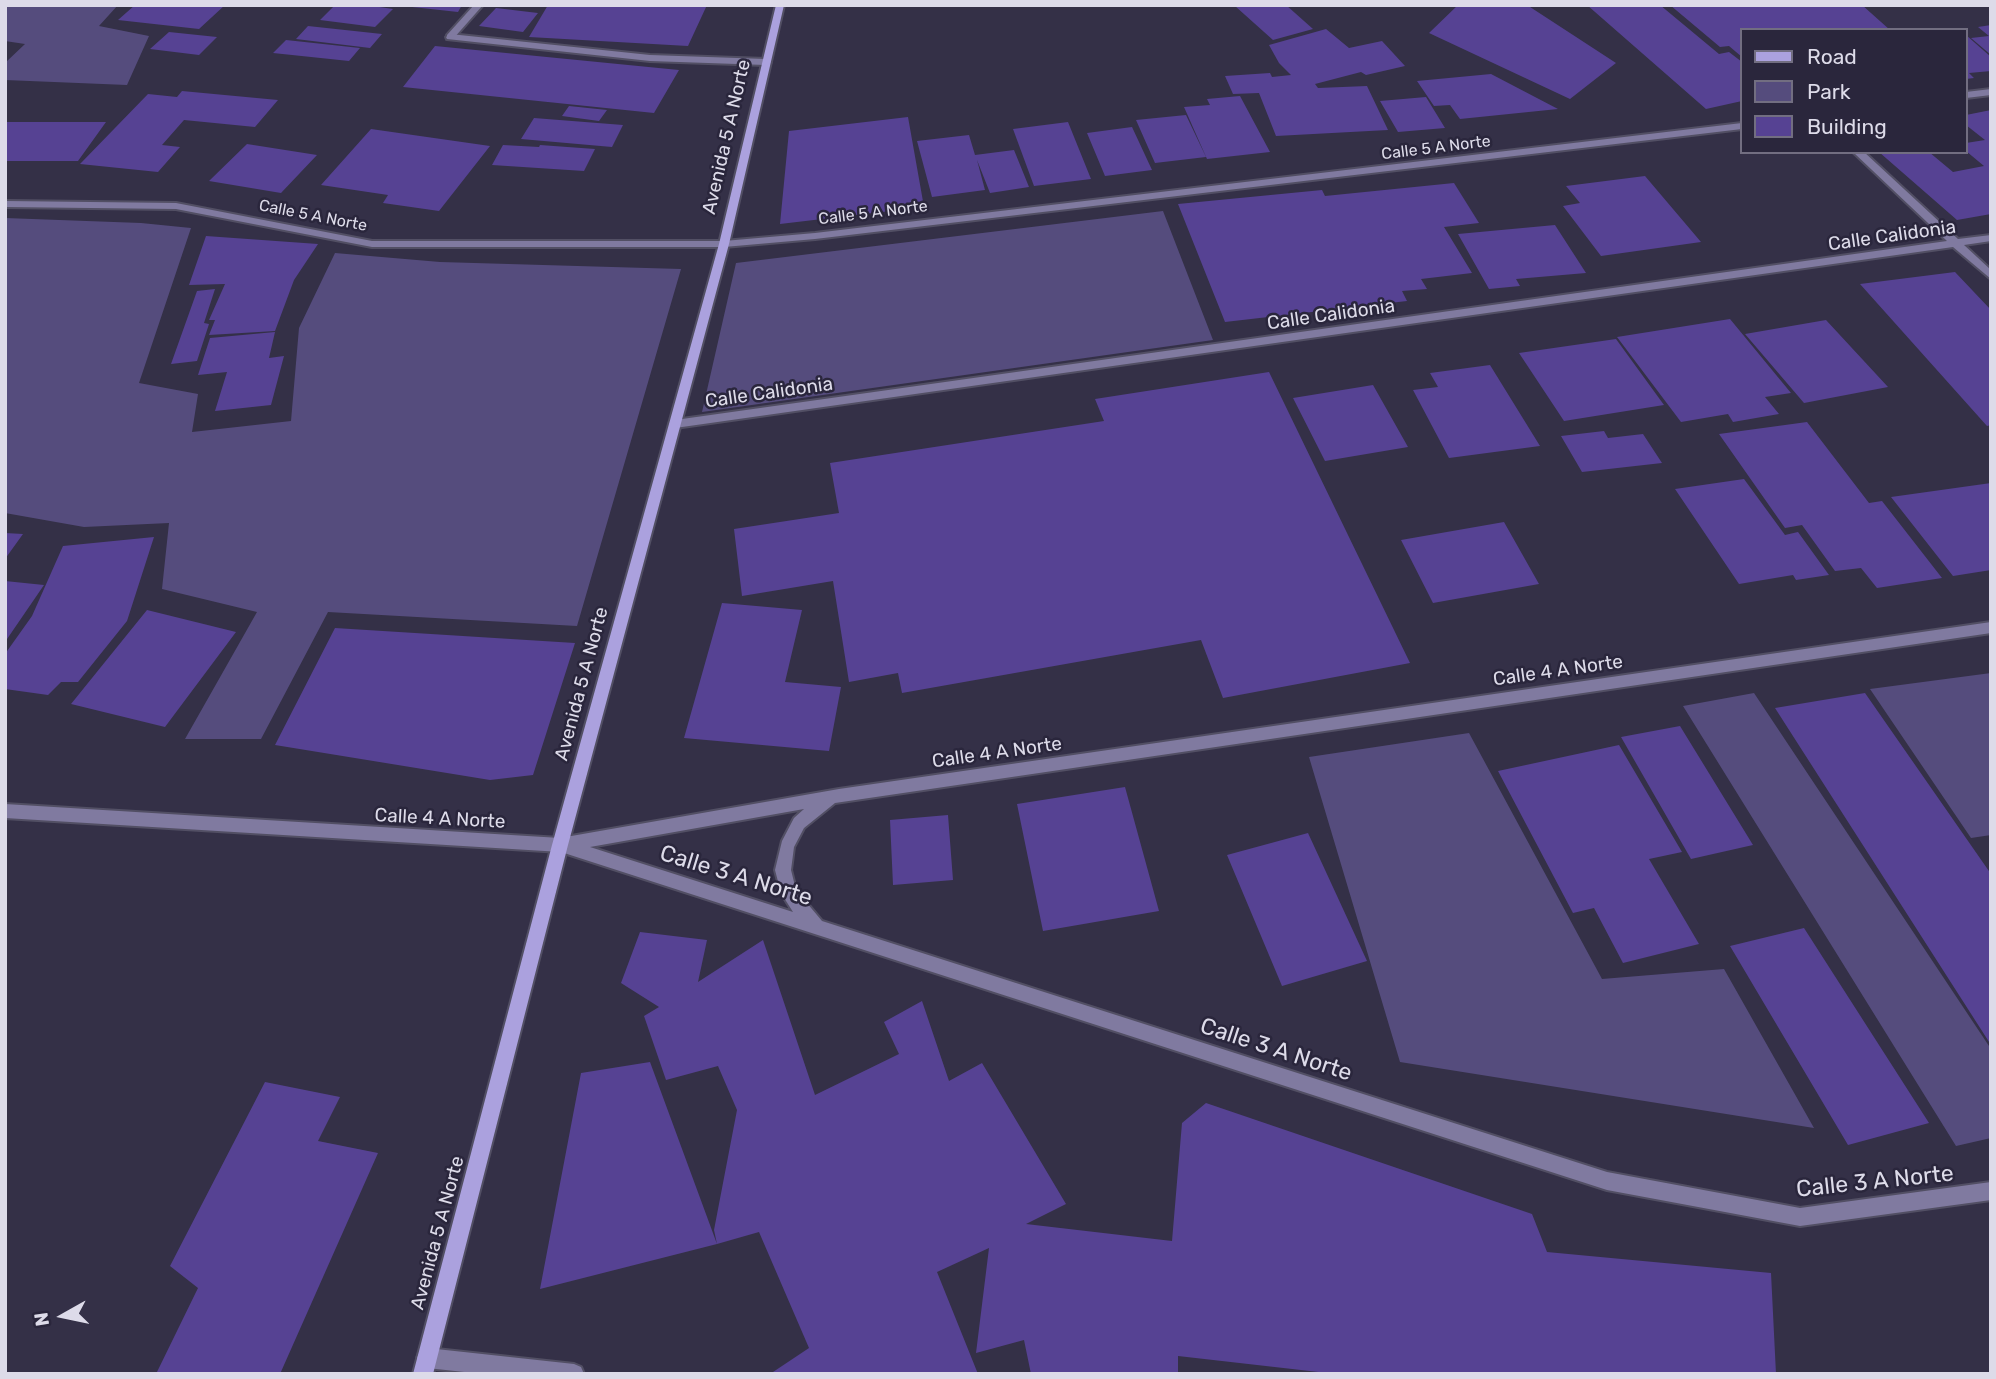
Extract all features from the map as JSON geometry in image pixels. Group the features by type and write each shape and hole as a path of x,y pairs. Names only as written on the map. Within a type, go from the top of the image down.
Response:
{"main road":[{"name":"Avenida 5 A Norte","path":"425,1366 560,845 724,244 780,5"}],"street":[{"path":"479,5 450,37 650,58 766,62"},
{"path":"1968,95 1991,92"},
{"name":"Calle 5 A Norte","path":"5,204 176,206 372,244 724,244 829,234 1741,126"},
{"path":"1860,154 1991,276"},
{"name":"Calle Calidonia","path":"675,424 1991,238"},
{"name":"Calle 4 A Norte","path":"5,811 560,845 839,796 1991,627"},
{"path":"819,926 800,909 789,893 783,870 787,846 799,823 816,808 839,796"},
{"name":"Calle 3 A Norte","path":"560,845 1606,1181 1800,1217 1991,1191"},
{"path":"425,1366 574,1374"}],"green space":[{"path":"5,5 118,5 99,26 149,36 127,85 5,80 5,63 25,44 5,41"},
{"path":"1163,211 1213,340 702,412 736,263"},
{"path":"5,218 141,223 191,228 139,383 198,394 192,432 291,421 299,328 335,253 440,262 681,269 577,626 328,612 261,739 185,739 257,612 162,589 169,523 84,527 5,513"},
{"path":"1991,673 1991,835 1971,838 1870,689"},
{"path":"1754,693 1991,1049 1991,1138 1956,1146 1683,706"},
{"path":"1469,733 1602,979 1724,969 1814,1128 1400,1062 1309,757"}],"building":[{"path":"135,5 225,5 199,29 118,20"},
{"path":"335,5 366,5 393,9 375,27 320,20"},
{"path":"394,5 462,5 458,12"},
{"path":"548,5 707,5 688,46 529,37"},
{"path":"1286,5 1313,29 1273,40 1235,6"},
{"path":"1458,5 1527,5 1616,63 1570,99 1429,33"},
{"path":"1587,5 1660,5 1719,54 1729,52 1741,61 1741,101 1706,109"},
{"path":"1670,5 1862,5 1888,28 1741,28 1741,56 1729,46 1720,47"},
{"path":"496,8 538,13 523,32 479,26"},
{"path":"1991,25 1991,55 1971,38 1989,36 1978,27"},
{"path":"308,26 382,34 370,48 296,39"},
{"path":"1326,29 1349,48 1382,41 1405,66 1366,75 1361,72 1315,84 1318,88 1367,86 1388,130 1276,136 1259,93 1233,94 1225,76 1270,73 1272,77 1291,75 1279,63 1269,45"},
{"path":"169,32 217,37 199,55 150,49"},
{"path":"1968,37 1991,57 1991,71 1969,73 1974,78 1968,79"},
{"path":"286,40 360,48 349,61 273,53"},
{"path":"435,46 679,70 654,113 403,87"},
{"path":"1491,74 1558,109 1460,119 1450,105 1434,106 1417,81"},
{"path":"182,91 278,100 255,127 184,120 162,145 180,147 158,172 80,164 148,94 177,97"},
{"path":"1240,96 1270,152 1207,159 1184,107 1210,105 1207,99"},
{"path":"1426,97 1445,128 1398,132 1380,101"},
{"path":"569,106 607,110 599,121 562,116"},
{"path":"1991,110 1991,214 1957,220 1881,154 1931,154 1953,172 1984,166 1968,153 1968,143 1985,140 1968,127 1968,115"},
{"path":"1186,115 1206,157 1155,163 1136,120"},
{"path":"908,117 924,207 780,224 789,131"},
{"path":"534,118 623,125 612,147 521,139"},
{"path":"5,122 106,122 78,161 5,161"},
{"path":"1068,122 1091,179 1034,186 1013,129"},
{"path":"1132,127 1152,170 1105,176 1087,133"},
{"path":"371,129 490,146 439,211 383,203 388,195 321,185"},
{"path":"969,135 975,155 1014,150 1029,187 990,193 977,160 985,190 932,197 917,141"},
{"path":"247,144 317,155 281,193 209,181"},
{"path":"503,145 595,149 584,171 492,165"},
{"path":"1645,176 1701,242 1601,256 1563,206 1580,203 1566,186"},
{"path":"1454,183 1479,223 1444,227 1472,273 1421,279 1427,289 1402,291 1407,301 1225,322 1178,204 1322,190 1325,196"},
{"path":"1555,225 1586,273 1516,279 1520,286 1489,289 1458,234"},
{"path":"206,236 318,244 294,280 275,331 209,335 215,320 209,320 225,284 189,285"},
{"path":"1955,272 1991,310 1991,425 1987,426 1860,284"},
{"path":"215,289 204,323 209,324 197,361 171,364 197,291"},
{"path":"1730,319 1791,393 1765,397 1779,414 1733,422 1728,414 1681,422 1617,337"},
{"path":"1826,320 1888,387 1804,403 1745,334"},
{"path":"275,332 269,358 284,356 271,405 215,411 227,372 198,375 210,338"},
{"path":"1616,339 1664,405 1564,421 1519,353"},
{"path":"1490,365 1540,446 1449,458 1413,390 1438,387 1430,373"},
{"path":"1269,372 1410,663 1223,698 1201,640 902,693 898,673 849,682 833,581 742,596 734,529 839,513 830,463 1104,421 1095,399"},
{"path":"1373,385 1408,447 1325,461 1293,398"},
{"path":"1807,422 1869,503 1882,501 1942,578 1877,588 1861,568 1835,571 1802,525 1785,528 1719,434"},
{"path":"1604,431 1608,438 1643,434 1662,463 1582,472 1561,436"},
{"path":"1744,479 1785,535 1798,532 1829,575 1796,580 1793,575 1739,584 1675,489"},
{"path":"1991,483 1991,570 1953,576 1891,497"},
{"path":"1504,522 1539,584 1433,603 1401,540"},
{"path":"5,533 23,534 5,559"},
{"path":"154,537 127,621 78,682 61,682 48,695 5,689 5,654 32,616 63,546"},
{"path":"5,581 44,585 5,642"},
{"path":"722,603 802,610 785,682 841,687 829,751 684,738"},
{"path":"147,610 236,632 165,727 71,704"},
{"path":"335,628 575,643 533,775 490,780 275,745"},
{"path":"1865,693 1991,874 1991,1045 1775,708"},
{"path":"1680,726 1753,845 1691,859 1621,737"},
{"path":"1619,745 1682,852 1649,859 1699,944 1623,963 1594,908 1573,913 1498,771"},
{"path":"1125,787 1159,911 1043,931 1017,804"},
{"path":"948,815 953,880 893,885 890,820"},
{"path":"1308,833 1367,961 1282,986 1227,855"},
{"path":"1804,928 1929,1123 1848,1145 1730,946"},
{"path":"640,932 707,940 698,982 763,940 815,1095 899,1054 884,1022 922,1001 949,1081 982,1063 1066,1204 1026,1224 1172,1241 1182,1123 1206,1103 1532,1214 1547,1252 1771,1273 1776,1374 1336,1374 1178,1356 1178,1374 1031,1374 1024,1340 976,1353 989,1248 937,1272 978,1374 770,1374 809,1348 759,1232 717,1244 714,1230 737,1110 718,1066 666,1080 644,1016 659,1007 621,983"},
{"path":"650,1062 717,1244 540,1289 581,1073"},
{"path":"265,1082 340,1097 318,1141 378,1153 280,1374 156,1374 198,1288 170,1266"}]}
